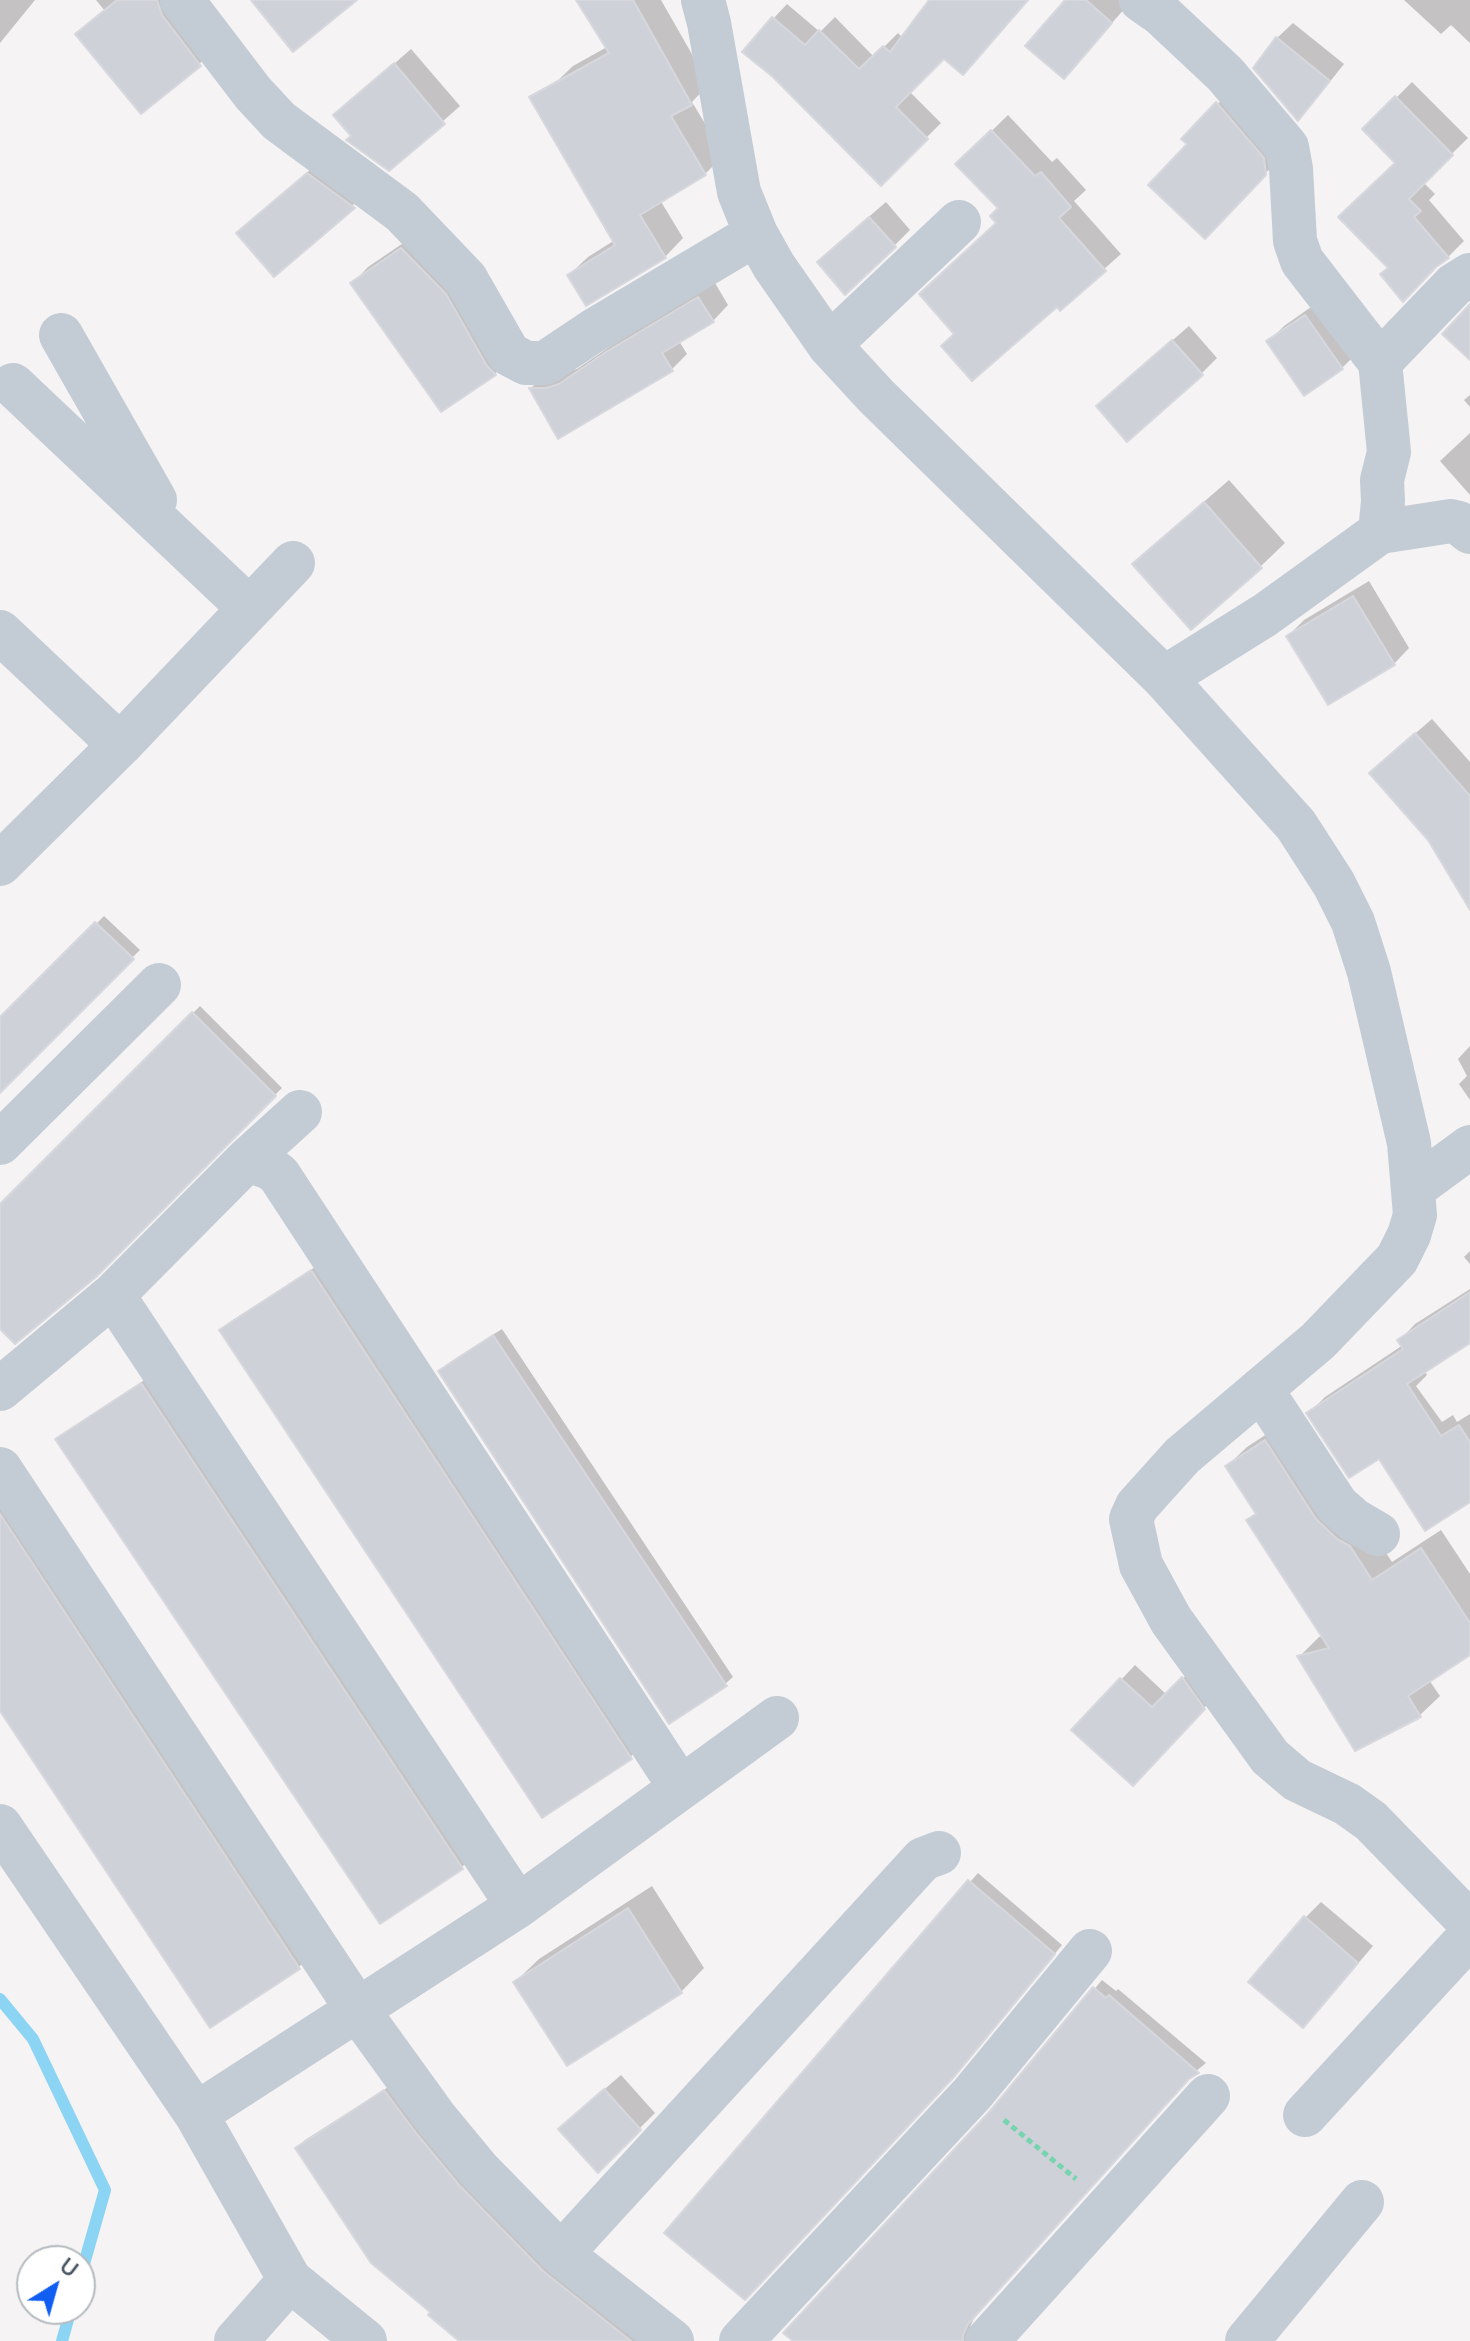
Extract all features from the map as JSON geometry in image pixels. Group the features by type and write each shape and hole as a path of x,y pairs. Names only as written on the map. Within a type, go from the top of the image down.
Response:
{"street":[{"path":"182,0 253,93 279,121 402,212 466,279 509,354 526,363 545,363 756,234"},
{"path":"703,0 739,192 756,234 774,266 829,345 898,418 1164,678 1296,825 1334,884 1353,922 1369,972 1409,1143 1415,1215 1397,1259 1318,1341 1182,1456 1137,1506 1131,1519 1141,1565 1171,1620 1270,1757 1297,1780 1347,1804 1371,1821 1470,1923"},
{"path":"1141,0 1161,14 1225,74 1287,147 1295,241 1302,261 1380,362 1389,452 1382,480 1380,532"},
{"path":"829,345 959,222"},
{"path":"1380,362 1454,285 1470,275"},
{"path":"61,335 178,541"},
{"path":"13,385 249,608"},
{"path":"1164,678 1265,615 1380,532 1451,521 1470,532"},
{"path":"0,864 120,745 293,563"},
{"path":"0,632 120,745"},
{"path":"0,1143 159,985"},
{"path":"0,1389 113,1295 247,1160 300,1112"},
{"path":"1414,1188 1470,1147"},
{"path":"247,1160 270,1168 279,1175 680,1787"},
{"path":"113,1295 518,1906"},
{"path":"1261,1389 1337,1505 1354,1520 1378,1534"},
{"path":"0,1469 357,2009 435,2117 478,2169 561,2254 672,2341"},
{"path":"196,2114 518,1906 777,1718"},
{"path":"0,1826 196,2114 290,2280 365,2341"},
{"path":"561,2254 923,1859 939,1853"},
{"path":"1305,2115 1470,1936"},
{"path":"741,2341 972,2094 1090,1951"},
{"path":"987,2341 1208,2096"},
{"path":"1247,2341 1362,2202"},
{"path":"236,2341 290,2280"}],"path":[{"path":"972,2094 1108,2205"}],"building":[{"path":"117,0 157,0 162,15 201,66 141,114 75,34"},
{"path":"251,0 357,0 293,52"},
{"path":"576,0 633,0 692,105 671,116 706,175 640,215 666,258 586,306 567,275 615,245 529,97 609,53"},
{"path":"929,0 1028,0 963,75 944,59 896,107 928,139 881,186 773,77 742,52 772,17 805,45 819,30 859,69 883,46 890,52"},
{"path":"1065,0 1086,0 1112,23 1064,79 1025,46"},
{"path":"1276,37 1330,81 1298,121 1253,68"},
{"path":"394,63 445,124 389,171 346,140 351,136 333,115"},
{"path":"1395,96 1453,155 1409,199 1421,211 1414,217 1449,258 1436,267 1403,302 1380,274 1388,268 1338,217 1395,163 1362,129"},
{"path":"1216,102 1264,158 1266,175 1205,239 1148,185 1187,144 1181,139"},
{"path":"991,130 1035,176 1041,172 1071,207 1059,218 1106,271 1060,311 1057,307 972,381 941,346 954,334 919,294 996,223 990,216 998,208 955,164"},
{"path":"307,173 355,208 274,277 236,233"},
{"path":"869,217 896,247 845,295 817,262"},
{"path":"401,248 446,294 487,366 496,375 441,412 350,283"},
{"path":"698,297 714,322 662,353 673,371 558,439 529,388 559,384"},
{"path":"1470,304 1470,360 1442,334"},
{"path":"1305,315 1343,369 1304,396 1266,341"},
{"path":"1172,340 1203,375 1127,442 1096,406"},
{"path":"1204,502 1262,568 1191,630 1132,564"},
{"path":"1353,596 1395,665 1328,705 1286,636"},
{"path":"1415,733 1470,796 1470,910 1428,840 1369,773"},
{"path":"95,922 134,959 0,1093 0,1017"},
{"path":"192,1012 276,1096 96,1277 15,1344 0,1329 0,1204"},
{"path":"311,1270 632,1759 542,1818 219,1330"},
{"path":"1470,1292 1470,1343 1407,1384 1441,1436 1459,1425 1470,1442 1470,1502 1425,1531 1379,1459 1349,1478 1306,1413 1403,1349 1397,1340"},
{"path":"493,1335 727,1686 669,1724 438,1371"},
{"path":"141,1383 463,1869 380,1924 55,1439"},
{"path":"1265,1440 1316,1519 1337,1539 1350,1546 1372,1580 1421,1548 1470,1623 1470,1655 1408,1696 1421,1717 1355,1751 1297,1656 1329,1648 1246,1520 1256,1514 1225,1466"},
{"path":"0,1514 300,1969 210,2028 0,1711"},
{"path":"1182,1677 1205,1709 1133,1786 1071,1730 1120,1678 1152,1707"},
{"path":"968,1880 1055,1954 953,2078 745,2300 664,2233"},
{"path":"628,1908 682,1993 567,2066 513,1982"},
{"path":"1304,1916 1358,1963 1303,2028 1248,1982"},
{"path":"1093,1987 1106,1998 1109,1995 1199,2073 1189,2079 968,2324 963,2341 793,2341 783,2333 990,2111"},
{"path":"604,2089 641,2130 598,2173 558,2129"},
{"path":"384,2090 459,2185 543,2271 631,2341 459,2341 428,2315 430,2312 371,2263 295,2148"}],"waterway":[{"path":"0,1999 33,2039 105,2190 89,2245"},
{"path":"62,2341 66,2325"}]}
